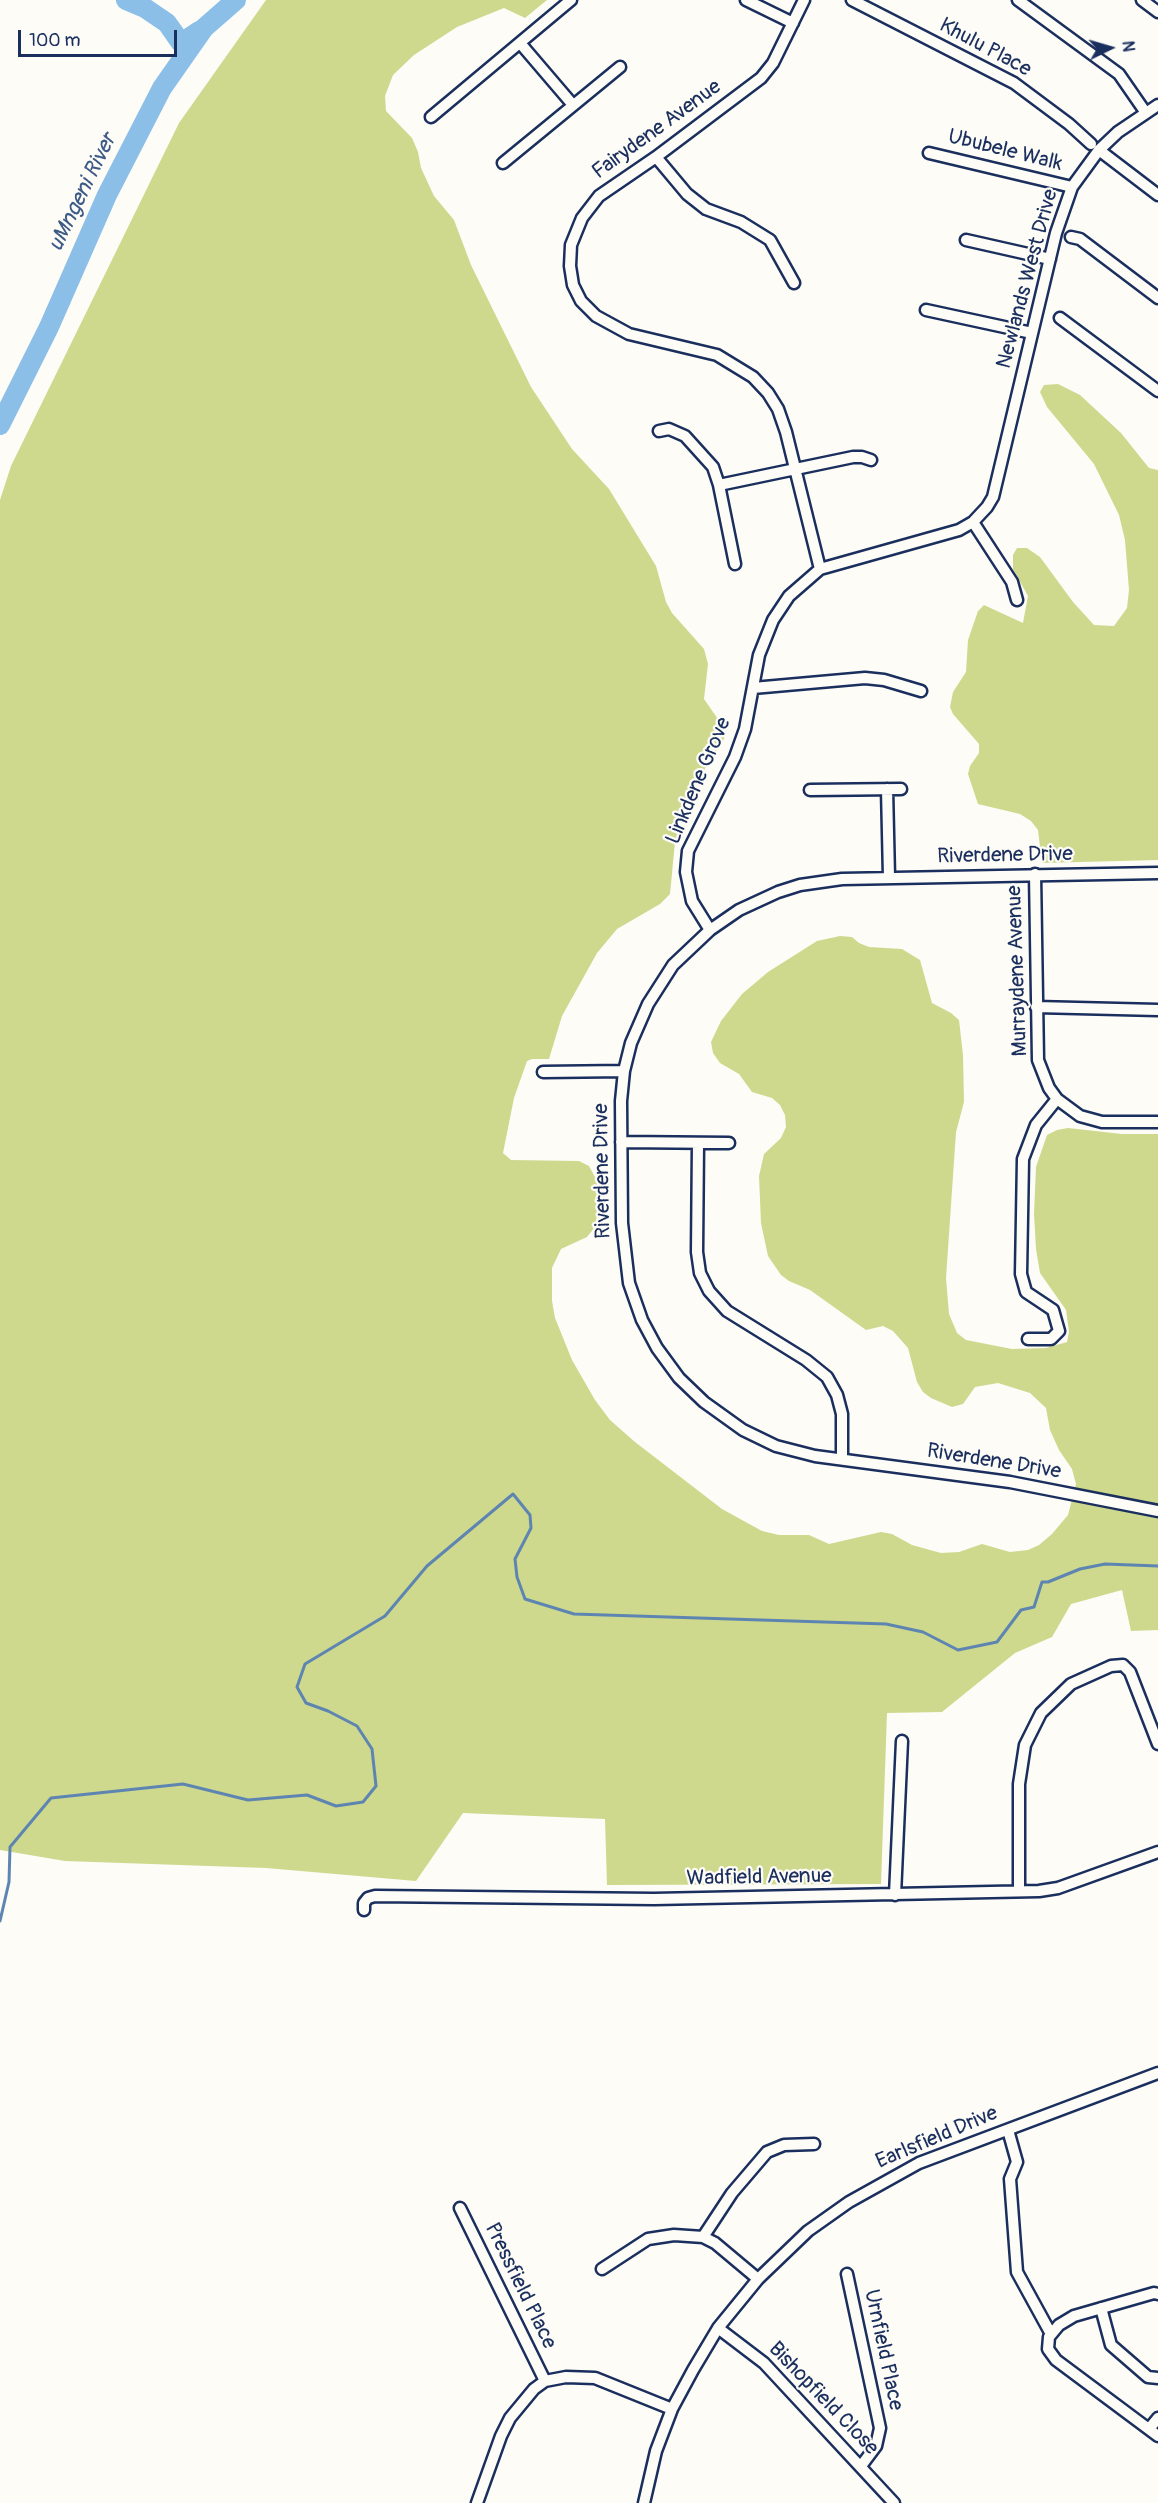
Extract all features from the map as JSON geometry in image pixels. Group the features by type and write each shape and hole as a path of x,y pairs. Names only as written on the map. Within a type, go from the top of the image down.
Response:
{"street":[{"path":"430,117 571,0"},
{"path":"746,0 793,22"},
{"name":"Fairydene Avenue","path":"804,0 772,63 761,78 656,158 599,196 582,218 571,245 570,266 573,285 581,301 596,316 629,334 717,356 737,365 753,377 768,393 778,409 796,470 820,569"},
{"name":"Khulu Place","path":"852,0 1014,83 1158,195"},
{"path":"1018,0 1119,74 1146,113"},
{"path":"1142,0 1158,12"},
{"path":"520,43 573,105"},
{"path":"502,164 620,67"},
{"name":"Newlands West Drive","path":"993,497 1050,259 1063,210 1072,187 1095,147 1158,105"},
{"name":"Ububele Walk","path":"929,153 1072,187"},
{"path":"656,158 687,194 706,209 741,222 770,240 794,283"},
{"path":"1071,237 1080,239 1158,298"},
{"path":"966,240 1050,259"},
{"path":"926,310 1032,333"},
{"path":"1060,318 1158,391"},
{"path":"659,431 669,429 685,436 702,452 713,467 719,485 735,564"},
{"path":"719,485 853,457 871,460"},
{"name":"Linkdene Grove","path":"710,930 692,901 686,872 686,858 693,836 735,756 745,729 759,656 773,620 789,596 820,569 944,535 974,522 993,497"},
{"path":"974,522 1012,582 1017,600"},
{"path":"753,688 865,678 884,680 921,691"},
{"path":"887,789 889,877"},
{"path":"810,790 901,789"},
{"name":"Riverdene Drive","path":"1158,873 842,879 800,885 778,892 739,910 710,930 673,965 648,1004 631,1042 624,1071 621,1101 622,1223 629,1283 642,1320 657,1348 679,1378 704,1402 743,1430 776,1446 815,1456 1010,1482 1158,1511"},
{"name":"Murraydene Avenue","path":"1035,874 1038,1060 1049,1088 1057,1099 1080,1116 1102,1122 1158,1122"},
{"path":"1036,1007 1158,1010"},
{"path":"543,1072 624,1071"},
{"path":"1028,1339 1051,1339 1059,1331 1053,1310 1026,1292 1021,1274 1021,1170 1023,1159 1036,1125 1057,1099"},
{"path":"621,1142 729,1143"},
{"path":"698,1144 697,1252 700,1273 710,1291 727,1311 806,1360 827,1377 837,1395 842,1414 842,1459"},
{"path":"1019,1890 1020,1784 1025,1745 1041,1713 1071,1684 1111,1666 1123,1665 1130,1672 1158,1744"},
{"path":"895,1895 902,1741"},
{"name":"Wadfield Avenue","path":"364,1910 364,1903 368,1898 375,1896 654,1899 1039,1891 1058,1888 1158,1851"},
{"name":"Earlsfield Drive","path":"644,2503 656,2451 672,2409 718,2328 758,2279 808,2231 883,2181 919,2163 1158,2073"},
{"path":"1008,2130 1017,2162 1010,2180 1017,2272 1051,2334"},
{"path":"703,2237 732,2193 767,2152 784,2145 814,2144"},
{"name":"Pressfield Place","path":"460,2208 545,2381"},
{"path":"602,2269 638,2244 656,2236 674,2235 703,2237 715,2243 758,2279"},
{"name":"Urnfield Place","path":"847,2274 880,2428 876,2446 861,2466"},
{"path":"1156,2294 1074,2316 1059,2325 1051,2334 1048,2349 1056,2360 1153,2433 1158,2418"},
{"path":"1101,2308 1111,2345 1148,2377 1158,2378"},
{"name":"Bishopfield Close","path":"718,2328 765,2363 894,2503"},
{"path":"477,2503 501,2436 510,2418 534,2389 545,2381 566,2377 595,2378 672,2409"}],"green space":[{"path":"266,0 547,0 525,18 504,8 457,27 414,55 393,75 385,96 386,111 412,138 421,168 434,196 454,220 471,265 531,387 572,449 609,489 656,566 666,602 672,613 704,649 708,664 704,699 725,732 724,739 699,778 682,816 675,842 670,894 660,904 617,929 597,953 562,1016 549,1059 527,1061 514,1098 503,1153 511,1160 579,1161 589,1166 597,1181 599,1200 595,1227 587,1237 561,1249 552,1268 552,1301 555,1318 572,1360 595,1400 610,1420 722,1509 762,1531 779,1535 809,1535 829,1544 881,1532 892,1534 912,1545 941,1553 959,1552 982,1544 1010,1552 1028,1550 1039,1545 1068,1515 1076,1484 1072,1469 1059,1450 1050,1430 1046,1408 1030,1393 998,1383 975,1387 963,1404 952,1407 931,1398 923,1392 917,1382 908,1348 893,1331 883,1326 866,1330 810,1290 781,1275 768,1256 761,1223 759,1176 764,1154 781,1138 786,1127 785,1115 780,1105 772,1098 752,1092 739,1074 720,1063 713,1053 711,1042 721,1021 742,994 768,972 817,941 840,936 852,937 869,947 902,949 920,960 932,1003 959,1020 963,1055 964,1102 956,1132 946,1278 949,1314 957,1333 966,1340 1012,1349 1046,1348 1067,1342 1069,1332 1066,1310 1040,1273 1036,1249 1034,1214 1036,1167 1047,1135 1068,1128 1122,1134 1158,1134 1158,1630 1131,1631 1122,1590 1071,1604 1052,1637 1015,1653 942,1712 887,1713 881,1884 607,1885 605,1819 463,1813 416,1881 266,1868 65,1861 0,1850 0,500 11,466 179,123"},
{"path":"1058,384 1080,395 1121,433 1149,468 1158,470 1158,860 1042,863 1038,830 1031,821 1020,814 978,804 968,774 970,766 979,753 979,744 953,714 950,707 953,692 966,672 968,640 978,611 984,605 1023,623 1028,596 1013,569 1013,555 1017,548 1027,548 1040,557 1073,602 1094,625 1114,626 1127,608 1129,590 1125,540 1119,515 1094,464 1047,407 1040,392 1044,385"}],"waterway":[{"path":"126,0 145,8 167,23 181,43 199,31"},
{"name":"uMngeni River","path":"0,425 49,327 107,195 162,88 204,28 236,0"},
{"path":"0,1921 9,1882 10,1847 51,1798 183,1784 248,1800 307,1795 336,1806 363,1802 376,1786 372,1749 357,1726 306,1703 297,1687 305,1664 385,1616 427,1566 513,1494 530,1515 531,1528 515,1559 517,1577 525,1599 574,1614 886,1624 923,1632 958,1650 997,1642 1021,1610 1034,1607 1042,1582 1048,1582 1080,1569 1105,1564 1158,1566"}]}
